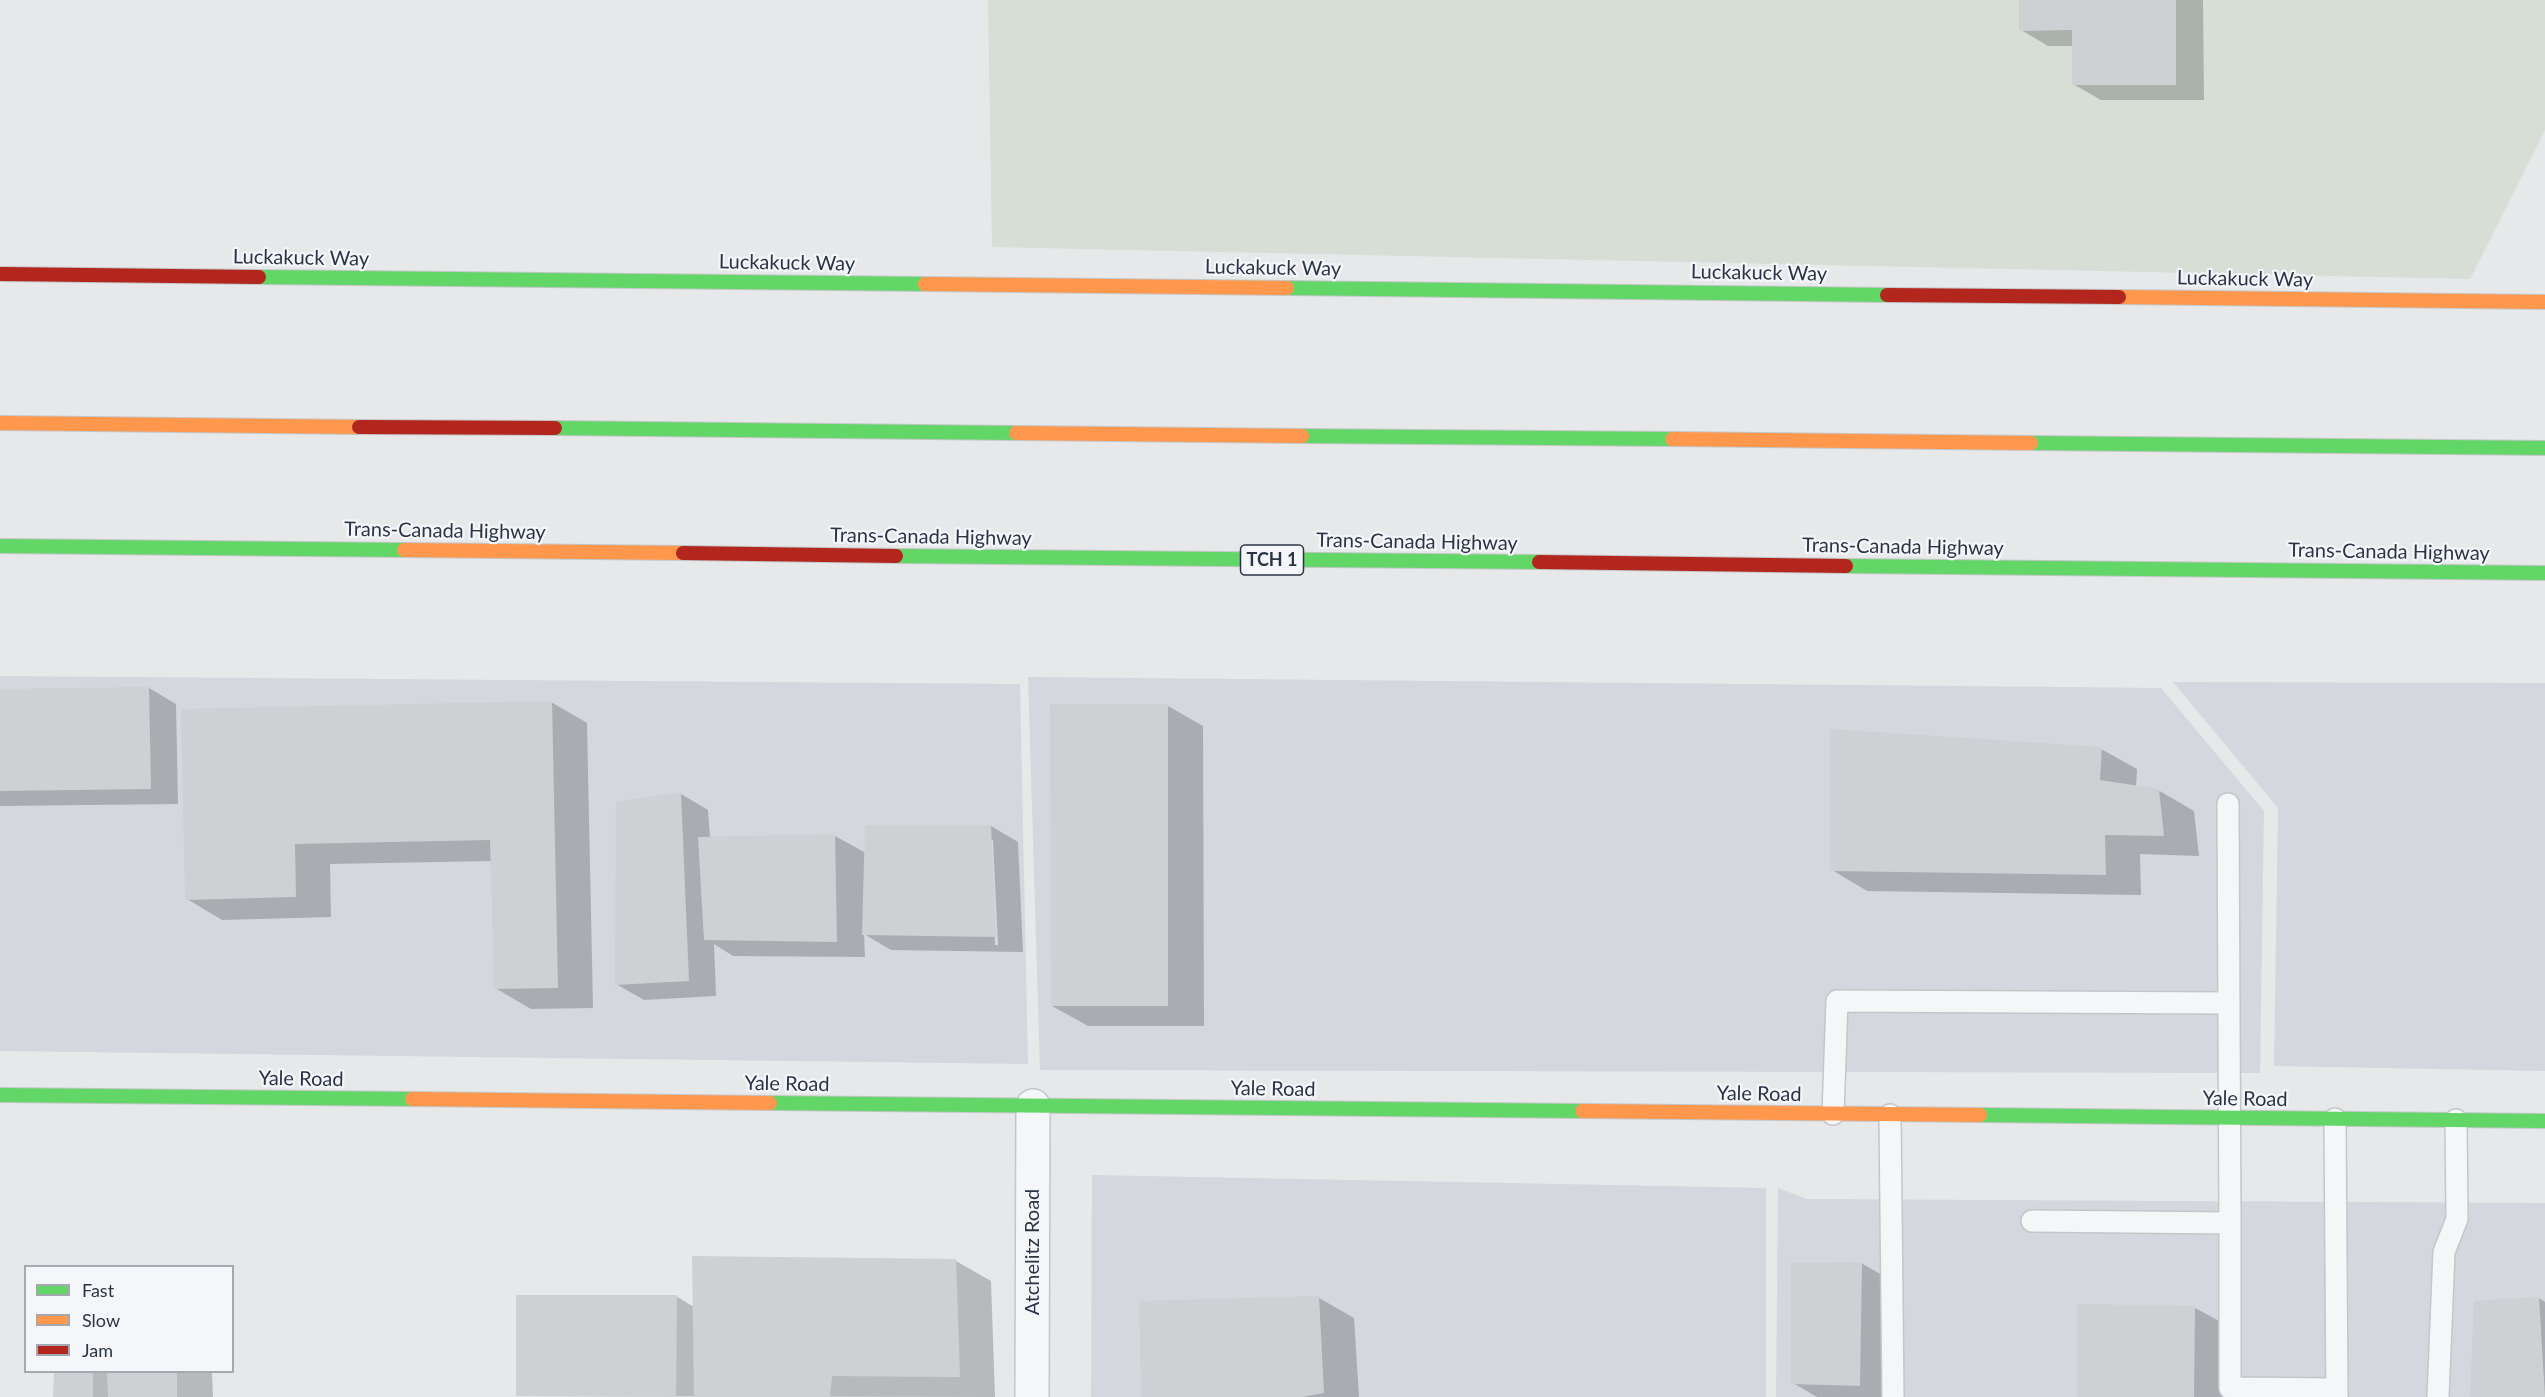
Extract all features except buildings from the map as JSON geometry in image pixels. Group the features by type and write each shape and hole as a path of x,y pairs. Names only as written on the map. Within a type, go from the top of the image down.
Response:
{"main road":[{"name":"Luckakuck Way","path":"0,274 2545,302"},
{"path":"0,423 2545,448"},
{"name":"Trans-Canada Highway","path":"0,546 2545,573"},
{"name":"Yale Road","path":"0,1095 2545,1121"}],"street":[{"name":"Atchelitz Road","path":"1032,1397 1034,1106"}],"lane":[{"path":"2228,804 2230,1388 2337,1393 2335,1119"},
{"path":"1833,1114 1837,1002 2228,1003"},
{"path":"1890,1114 1893,1397"},
{"path":"2438,1397 2444,1252 2457,1219 2456,1120"},
{"path":"2032,1221 2230,1223"}],"shaded area":[{"path":"988,0 2545,0 2545,130 2470,279 992,247"},
{"path":"0,676 1020,684 1028,1064 0,1051"},
{"path":"1028,677 2161,688 2264,811 2260,1073 1040,1070"},
{"path":"2173,682 2545,683 2545,1071 2274,1066 2278,808"},
{"path":"1092,1175 1766,1188 1766,1397 1091,1397"},
{"path":"1778,1188 1807,1199 2545,1203 2545,1397 1776,1397"}],"traffic: fast":[{"path":"259,277 925,284"},
{"path":"1287,288 1887,295"},
{"path":"555,428 1016,433"},
{"path":"1302,436 1672,439"},
{"path":"2031,443 2545,448"},
{"path":"0,546 404,550"},
{"path":"896,556 1539,562"},
{"path":"1846,566 2545,573"},
{"path":"0,1095 412,1099"},
{"path":"770,1103 1582,1111"},
{"path":"1980,1115 2545,1121"}],"traffic: slow":[{"path":"925,284 1287,288"},
{"path":"2119,297 2545,302"},
{"path":"0,423 359,427"},
{"path":"1016,433 1302,436"},
{"path":"1672,439 2031,443"},
{"path":"404,550 683,553"},
{"path":"412,1099 770,1103"},
{"path":"1582,1111 1980,1115"}],"traffic: jam":[{"path":"0,274 259,277"},
{"path":"1887,295 2119,297"},
{"path":"359,427 555,428"},
{"path":"683,553 896,556"},
{"path":"1539,562 1846,566"}]}
